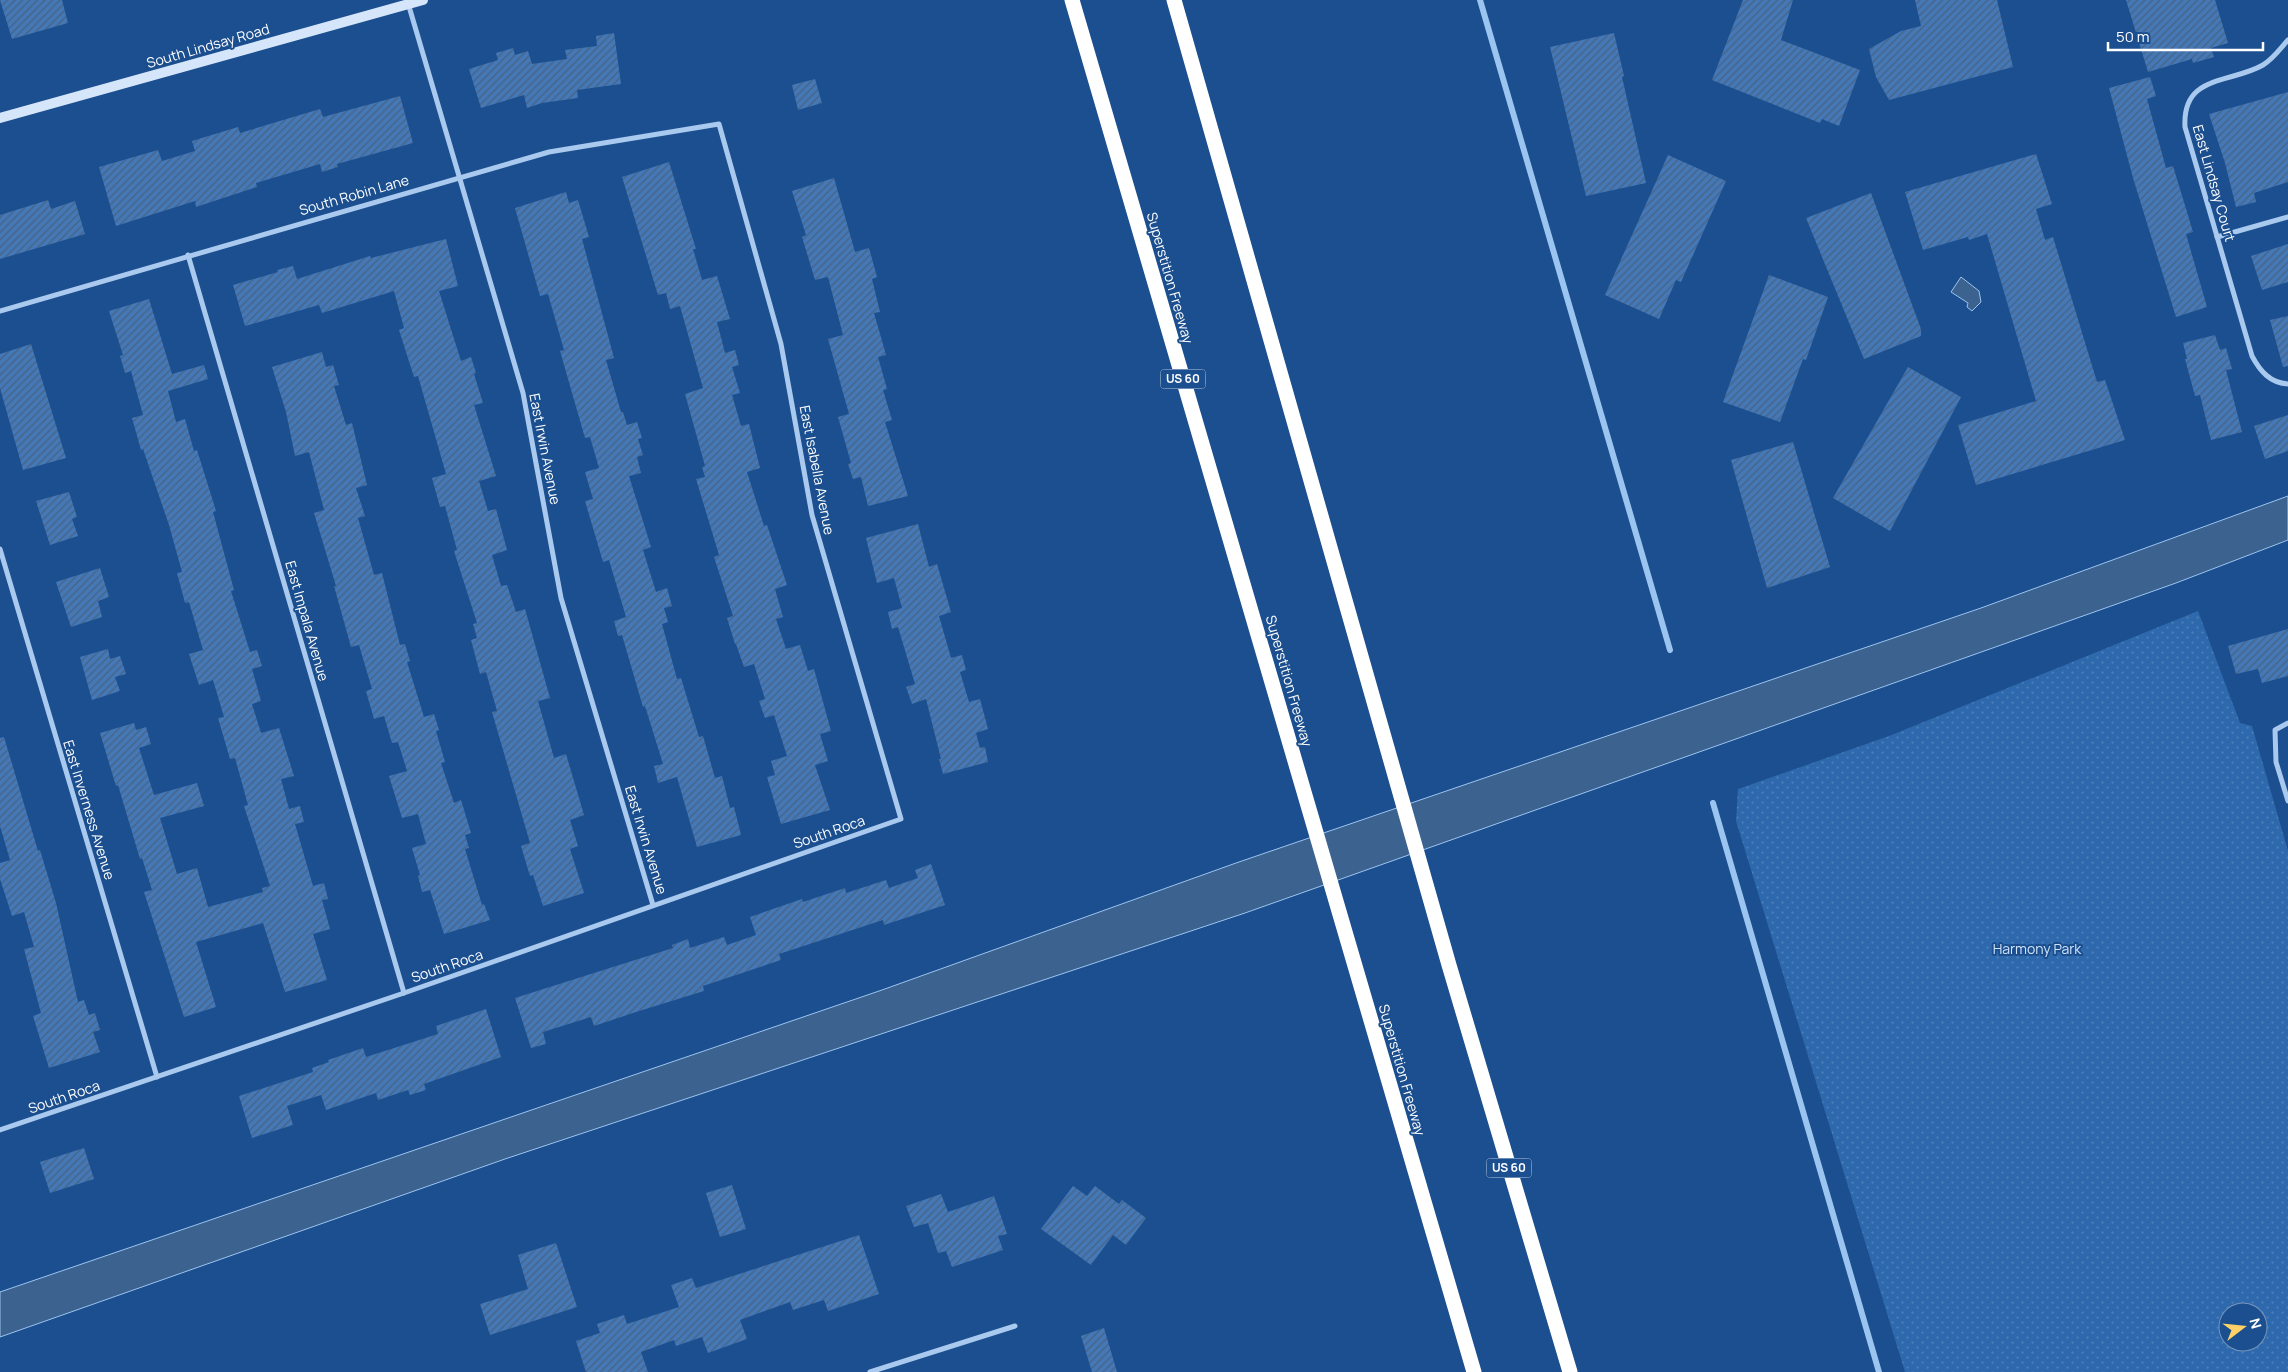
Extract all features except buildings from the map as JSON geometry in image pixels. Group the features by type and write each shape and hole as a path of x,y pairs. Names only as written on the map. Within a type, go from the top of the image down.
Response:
{"highway":[{"name":"Superstition Freeway","path":"1072,0 1474,1372"},
{"name":"US 60","path":"1174,0 1449,965 1570,1372"}],"main road":[{"name":"South Lindsay Road","path":"0,118 408,2 423,0"}],"street":[{"name":"East Irwin Avenue","path":"408,2 523,393 561,598 653,905"},
{"name":"East Lindsay Court","path":"2288,40 2264,65 2204,85 2195,92 2186,107 2185,127 2252,356 2263,374 2280,384 2288,384"},
{"name":"South Robin Lane","path":"0,311 460,176 549,152 719,124"},
{"name":"East Isabella Avenue","path":"719,124 781,344 812,515 901,819"},
{"path":"2217,237 2288,217"},
{"name":"East Impala Avenue","path":"188,255 404,993"},
{"name":"East Inverness Avenue","path":"0,549 157,1077"},
{"path":"2288,723 2275,730 2276,762 2288,802"},
{"name":"South Roca","path":"0,1130 404,993 901,819"},
{"path":"870,1372 1015,1326"}],"green space":[{"name":"Harmony Park","path":"2198,611 2240,723 2252,726 2288,851 2288,1372 1905,1372 1736,821 1738,789 1889,736"}],"shaded area":[{"path":"1961,277 1979,291 1981,302 1972,311 1967,307 1968,303 1951,292"},
{"path":"2288,496 2288,540 2176,583 1245,913 505,1159 0,1337 0,1292 882,990 1236,863 1981,608"}],"waterway":[{"path":"1480,0 1670,650"},
{"path":"1713,803 1879,1372"}]}
